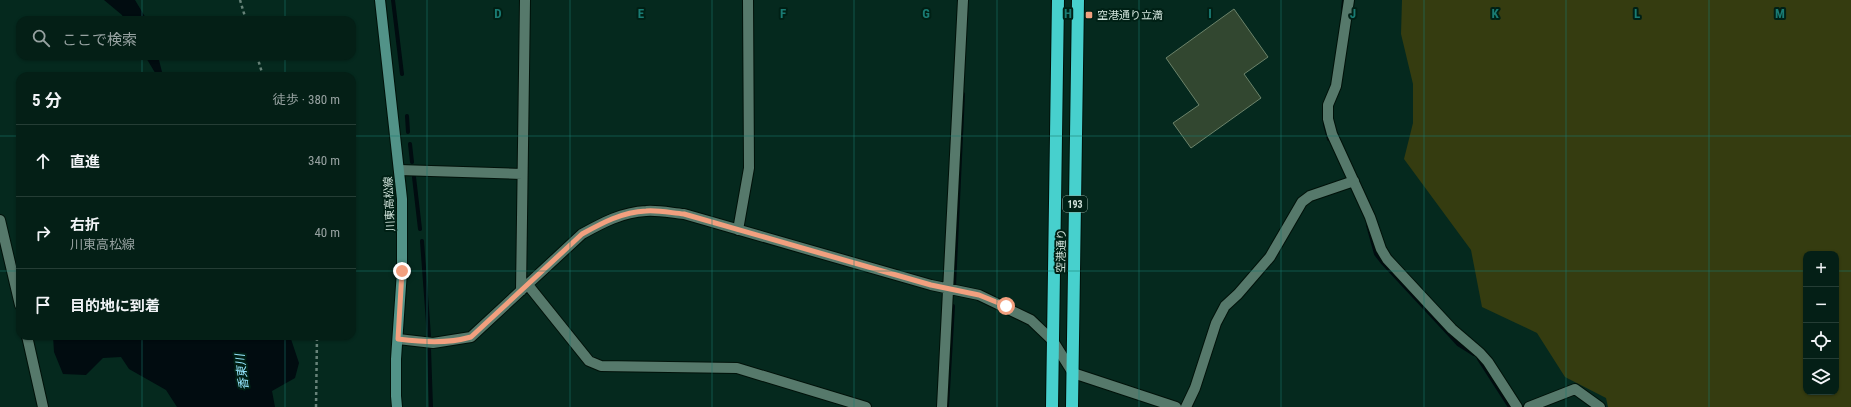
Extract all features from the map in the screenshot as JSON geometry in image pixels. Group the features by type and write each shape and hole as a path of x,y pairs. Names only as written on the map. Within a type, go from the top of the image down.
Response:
{"highway":[{"name":"空港通り","path":"1052,407 1058,0"},
{"name":"空港通り","path":"1072,407 1078,0"}],"main road":[{"name":"川東高松線","path":"380,0 402,199 402,271 398,339 397,407"}],"street":[{"path":"525,0 522,174 524,288 589,361 601,366 737,368 866,407"},
{"path":"738,230 749,168 748,0"},
{"path":"942,407 963,0"},
{"path":"1349,0 1336,86 1328,105 1328,119 1332,134 1370,217 1381,249 1387,259 1452,329 1480,353 1488,362 1517,407"},
{"path":"399,170 522,174"},
{"path":"1186,407 1195,388 1216,323 1225,306 1238,294 1270,257 1302,202 1310,196 1354,182"},
{"path":"398,339 433,343 471,337 582,234 604,222 626,214 647,211 684,214 949,289 979,295 1006,306 1031,320 1053,341 1073,373 1176,407"},
{"path":"0,220 16,288"},
{"path":"28,340 42,407"},
{"path":"1529,407 1575,390 1600,407"}],"path":[{"path":"240,0 245,16"},
{"path":"258,60 262,72"},
{"path":"316,407 317,340"}],"green space":[{"path":"1402,0 1851,0 1851,407 1608,407 1606,398 1565,377 1537,333 1482,307 1471,250 1404,159 1413,123 1413,84 1401,34"}],"water":[{"path":"104,0 135,0 145,16 122,15"},
{"path":"147,60 159,60 162,72 155,72"},
{"name":"香東川","path":"53,340 291,340 299,363 295,378 272,391 275,407 177,407 166,390 129,369 121,357 103,358 86,375 63,374 54,352"}],"building":[{"path":"1234,9 1268,57 1244,74 1261,98 1191,148 1173,123 1199,105 1166,58"}],"waterway":[{"path":"393,0 402,74"},
{"path":"1343,9 1344,0"},
{"path":"954,286 963,94"},
{"path":"407,116 408,132"},
{"path":"1325,124 1329,139"},
{"path":"410,144 412,162"},
{"path":"414,177 420,229"},
{"path":"1368,225 1376,254 1383,263 1458,344 1474,354"},
{"path":"422,241 429,336"},
{"path":"947,407 953,306"},
{"path":"429,349 431,407"},
{"path":"1479,359 1510,407"}],"place":[{"name":"空港通り立満","path":"1089,15"}],"route":[{"path":"402,271 398,339 433,343 461,340 471,337 582,234 604,222 626,214 647,211 684,214 931,285 979,295 1006,306"}]}
